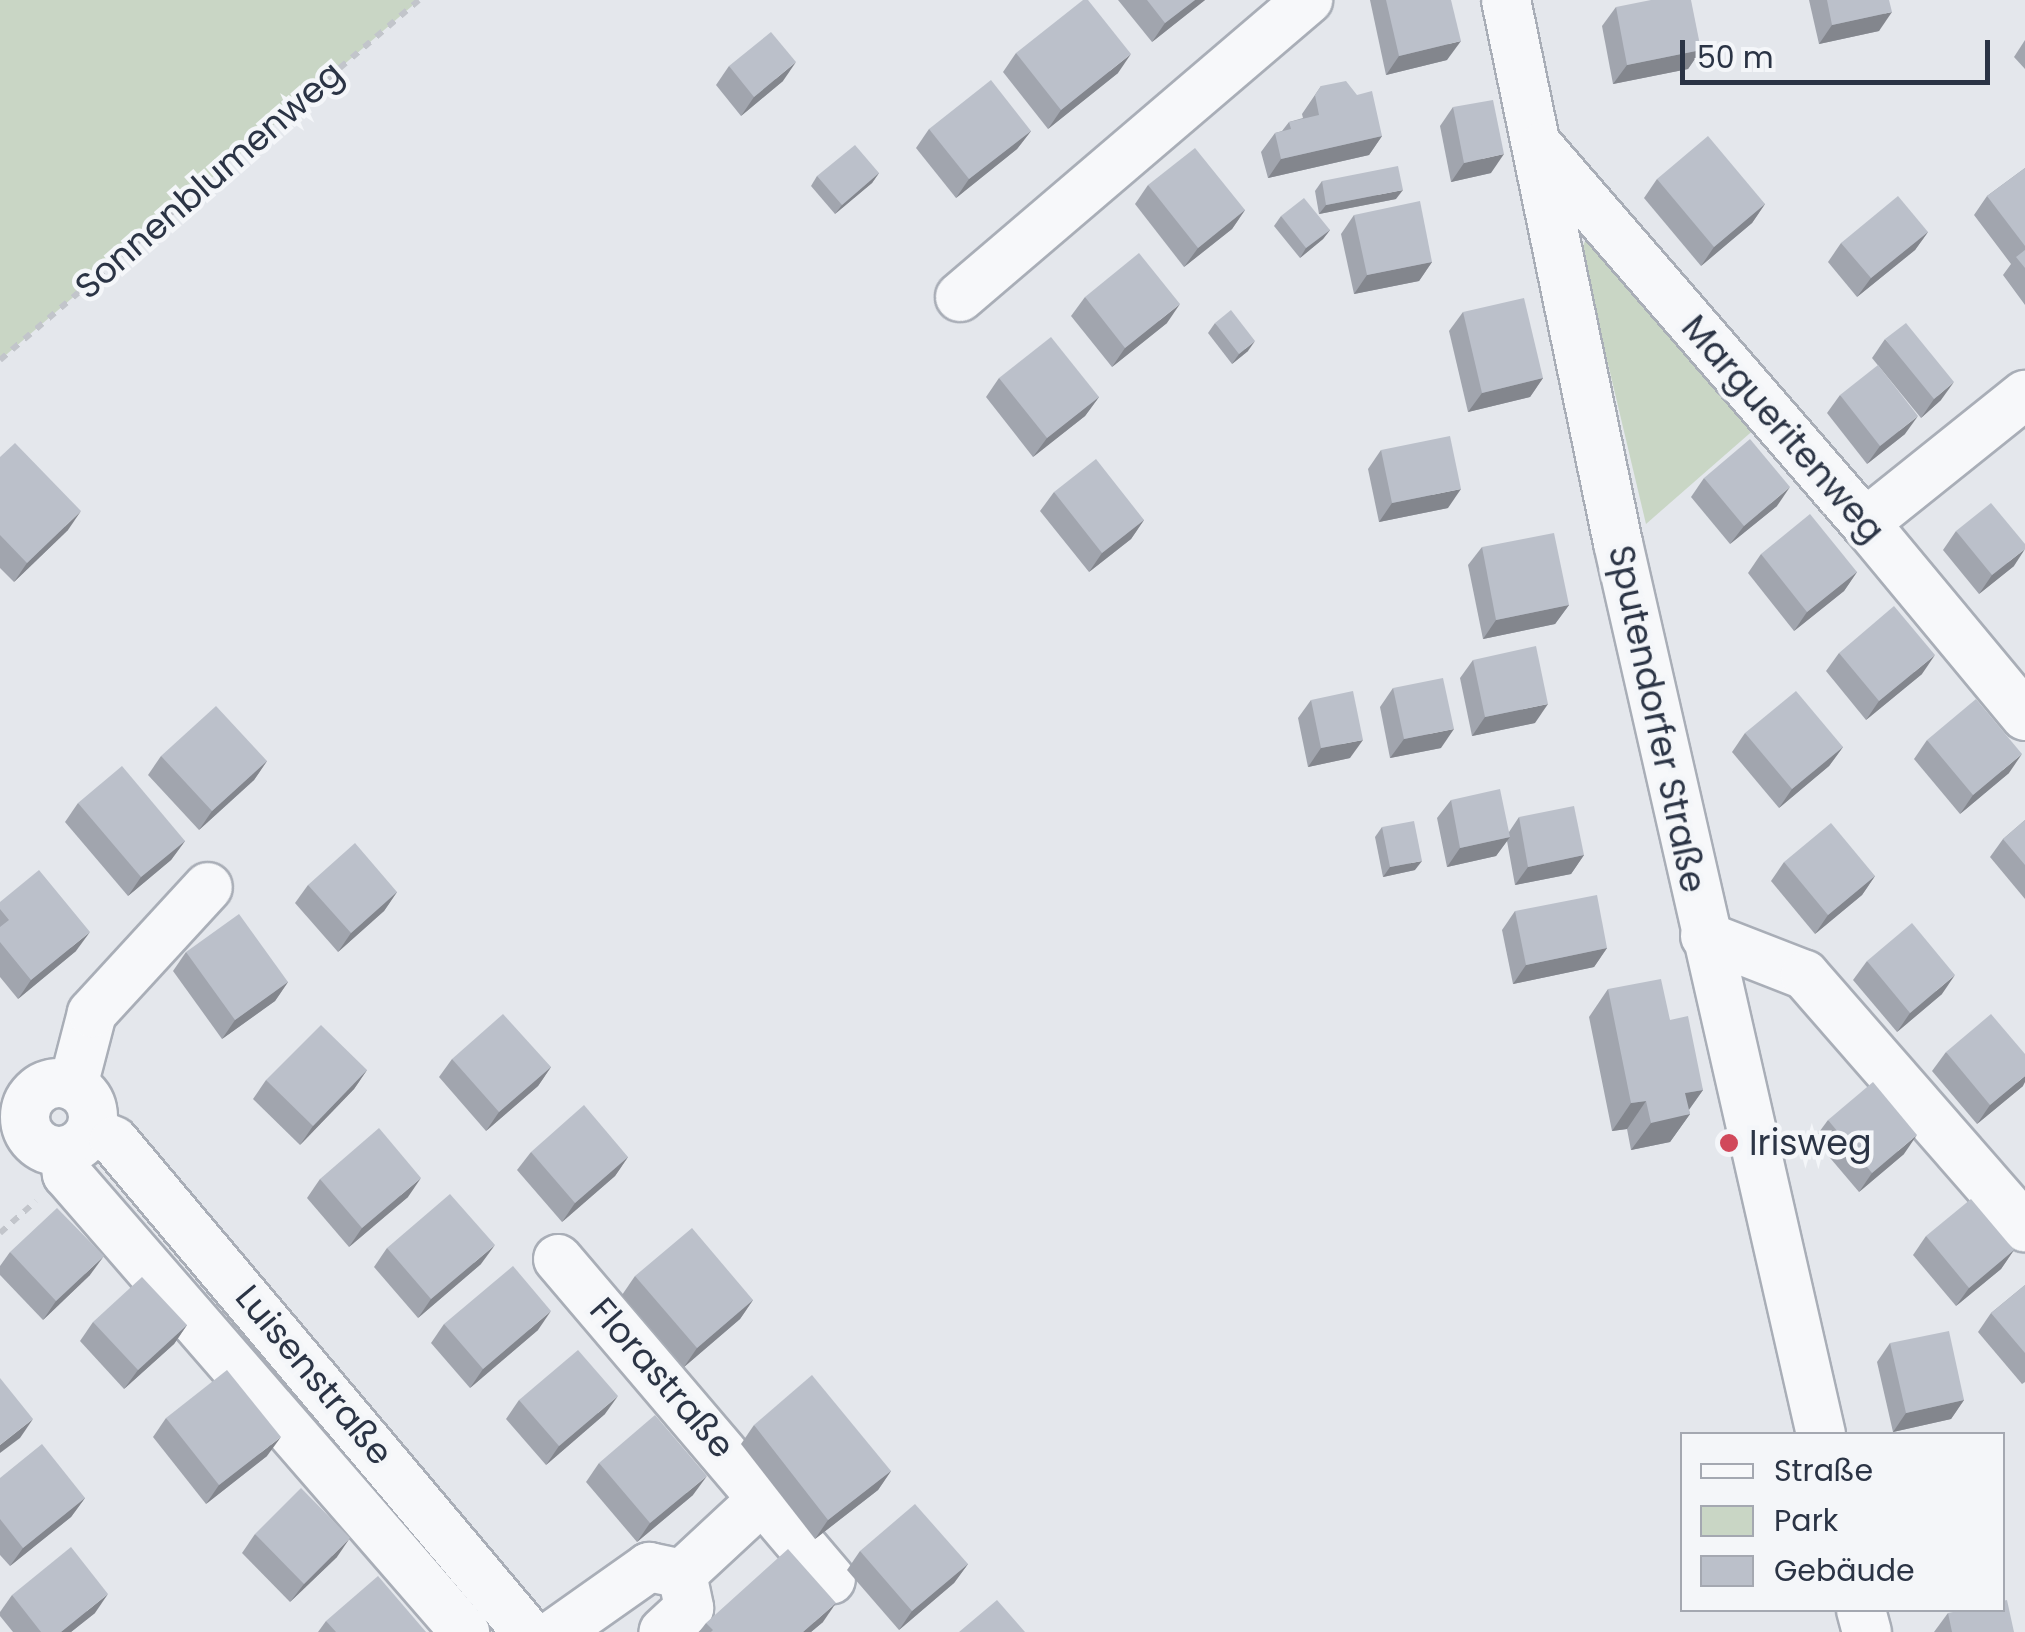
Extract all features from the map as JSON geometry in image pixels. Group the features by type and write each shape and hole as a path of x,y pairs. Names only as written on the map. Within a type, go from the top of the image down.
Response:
{"street":[{"path":"960,297 1308,0"},
{"name":"Sputendorfer Straße","path":"1506,0 1705,936 1821,1432"},
{"name":"Margueritenweg","path":"1538,146 1866,523 2025,716"},
{"path":"1866,523 2025,395"},
{"path":"72,1086 92,1013 208,887"},
{"path":"1705,936 1804,975 2025,1226"},
{"name":"Luisenstraße","path":"466,1632 66,1174 77,1141 93,1113 86,1096 72,1086 57,1083 42,1088 25,1113 26,1128 35,1142 77,1141 114,1141 527,1632"},
{"name":"Florastraße","path":"558,1259 832,1580"},
{"path":"682,1574 765,1497"},
{"path":"557,1632 648,1567 682,1574"},
{"path":"664,1632 689,1608 682,1574"}],"path":[{"name":"Sonnenblumenweg","path":"0,360 419,0"}],"green space":[{"path":"0,0 419,0 0,360"},
{"path":"1587,237 1757,427 1646,524 1581,250"}],"building":[{"path":"1088,0 1131,54 1061,110 1016,53"},
{"path":"1147,0 1195,0 1165,23"},
{"path":"1386,0 1451,0 1461,41 1399,56"},
{"path":"1651,0 1691,0 1701,50 1627,65 1616,7"},
{"path":"1827,0 1889,0 1892,12 1832,25"},
{"path":"771,32 796,62 754,97 729,66"},
{"path":"991,80 1031,131 969,179 929,129"},
{"path":"1346,81 1357,95 1372,91 1382,136 1281,159 1275,133 1291,129 1289,122 1319,115 1315,95 1321,86"},
{"path":"1493,100 1504,154 1464,163 1453,107"},
{"path":"1708,136 1765,204 1714,247 1657,179"},
{"path":"855,145 879,173 842,205 817,176"},
{"path":"1195,148 1245,210 1198,248 1148,185"},
{"path":"1398,166 1403,190 1326,205 1322,181"},
{"path":"2025,168 2025,246 1987,196"},
{"path":"1898,196 1928,232 1871,278 1841,243"},
{"path":"1304,198 1330,230 1306,248 1281,216"},
{"path":"1420,201 1432,262 1367,275 1354,215"},
{"path":"2025,250 2025,268 2016,257"},
{"path":"1139,253 1180,304 1125,348 1085,297"},
{"path":"1524,298 1543,378 1482,393 1463,312"},
{"path":"1231,310 1255,341 1239,354 1215,323"},
{"path":"1906,323 1954,382 1934,399 1885,339"},
{"path":"1051,337 1099,397 1047,438 999,378"},
{"path":"1878,365 1918,416 1880,446 1840,395"},
{"path":"1450,436 1461,489 1392,503 1381,450"},
{"path":"1750,439 1790,487 1744,526 1704,478"},
{"path":"15,443 81,511 27,563 0,535 0,457"},
{"path":"1096,459 1144,520 1102,553 1054,492"},
{"path":"1991,503 2025,544 2025,549 1992,575 1956,531"},
{"path":"1810,514 1857,572 1807,612 1761,554"},
{"path":"1554,533 1569,605 1496,620 1482,547"},
{"path":"1894,606 1935,655 1879,701 1839,653"},
{"path":"1536,646 1548,704 1485,717 1473,660"},
{"path":"1443,678 1454,729 1404,739 1393,688"},
{"path":"1353,691 1363,740 1321,748 1311,700"},
{"path":"1796,691 1843,747 1792,789 1745,733"},
{"path":"1976,699 2022,754 1973,795 1927,740"},
{"path":"216,706 267,761 212,811 161,756"},
{"path":"122,766 185,841 141,877 78,803"},
{"path":"1500,789 1510,837 1460,848 1451,800"},
{"path":"1574,806 1584,855 1528,867 1519,817"},
{"path":"2025,820 2025,865 2003,839"},
{"path":"1414,821 1422,861 1390,867 1382,827"},
{"path":"1831,823 1875,876 1828,915 1784,862"},
{"path":"355,843 397,892 351,933 308,885"},
{"path":"39,870 90,932 31,980 0,942 0,927 9,920 0,909 0,902"},
{"path":"1597,895 1607,948 1526,965 1515,911"},
{"path":"239,914 288,982 235,1020 186,952"},
{"path":"1912,923 1955,975 1910,1013 1867,961"},
{"path":"1661,979 1670,1020 1688,1016 1703,1090 1685,1093 1690,1114 1651,1123 1646,1101 1631,1103 1608,989"},
{"path":"503,1014 551,1067 499,1112 452,1059"},
{"path":"1991,1014 2025,1054 2025,1076 1990,1105 1946,1052"},
{"path":"321,1025 367,1070 313,1126 266,1080"},
{"path":"1873,1082 1917,1135 1872,1173 1828,1120"},
{"path":"584,1105 628,1157 575,1203 531,1152"},
{"path":"379,1128 421,1178 362,1228 320,1179"},
{"path":"450,1194 495,1245 431,1299 387,1248"},
{"path":"1971,1199 2014,1250 1969,1288 1926,1236"},
{"path":"57,1208 104,1256 56,1301 10,1252"},
{"path":"692,1228 753,1300 697,1348 635,1276"},
{"path":"513,1266 551,1311 483,1369 444,1324"},
{"path":"142,1277 187,1325 138,1370 93,1322"},
{"path":"2025,1285 2025,1353 1991,1313"},
{"path":"1949,1331 1964,1400 1906,1413 1890,1343"},
{"path":"578,1350 618,1396 559,1446 519,1400"},
{"path":"227,1370 281,1437 219,1485 166,1418"},
{"path":"812,1375 891,1471 828,1520 754,1425"},
{"path":"0,1378 33,1419 0,1445"},
{"path":"655,1415 707,1476 650,1523 599,1463"},
{"path":"42,1444 85,1498 23,1548 0,1519 0,1478"},
{"path":"301,1488 350,1538 304,1584 255,1534"},
{"path":"915,1504 968,1564 912,1611 860,1551"},
{"path":"71,1547 108,1594 61,1632 41,1632 12,1595"},
{"path":"788,1549 836,1603 803,1632 711,1632 706,1623"},
{"path":"378,1576 426,1632 336,1632 326,1621"},
{"path":"997,1600 1025,1632 959,1632"},
{"path":"2005,1600 2014,1632 1952,1632 1948,1613 2005,1612"}],"place":[{"name":"Irisweg","path":"1729,1143"}]}
